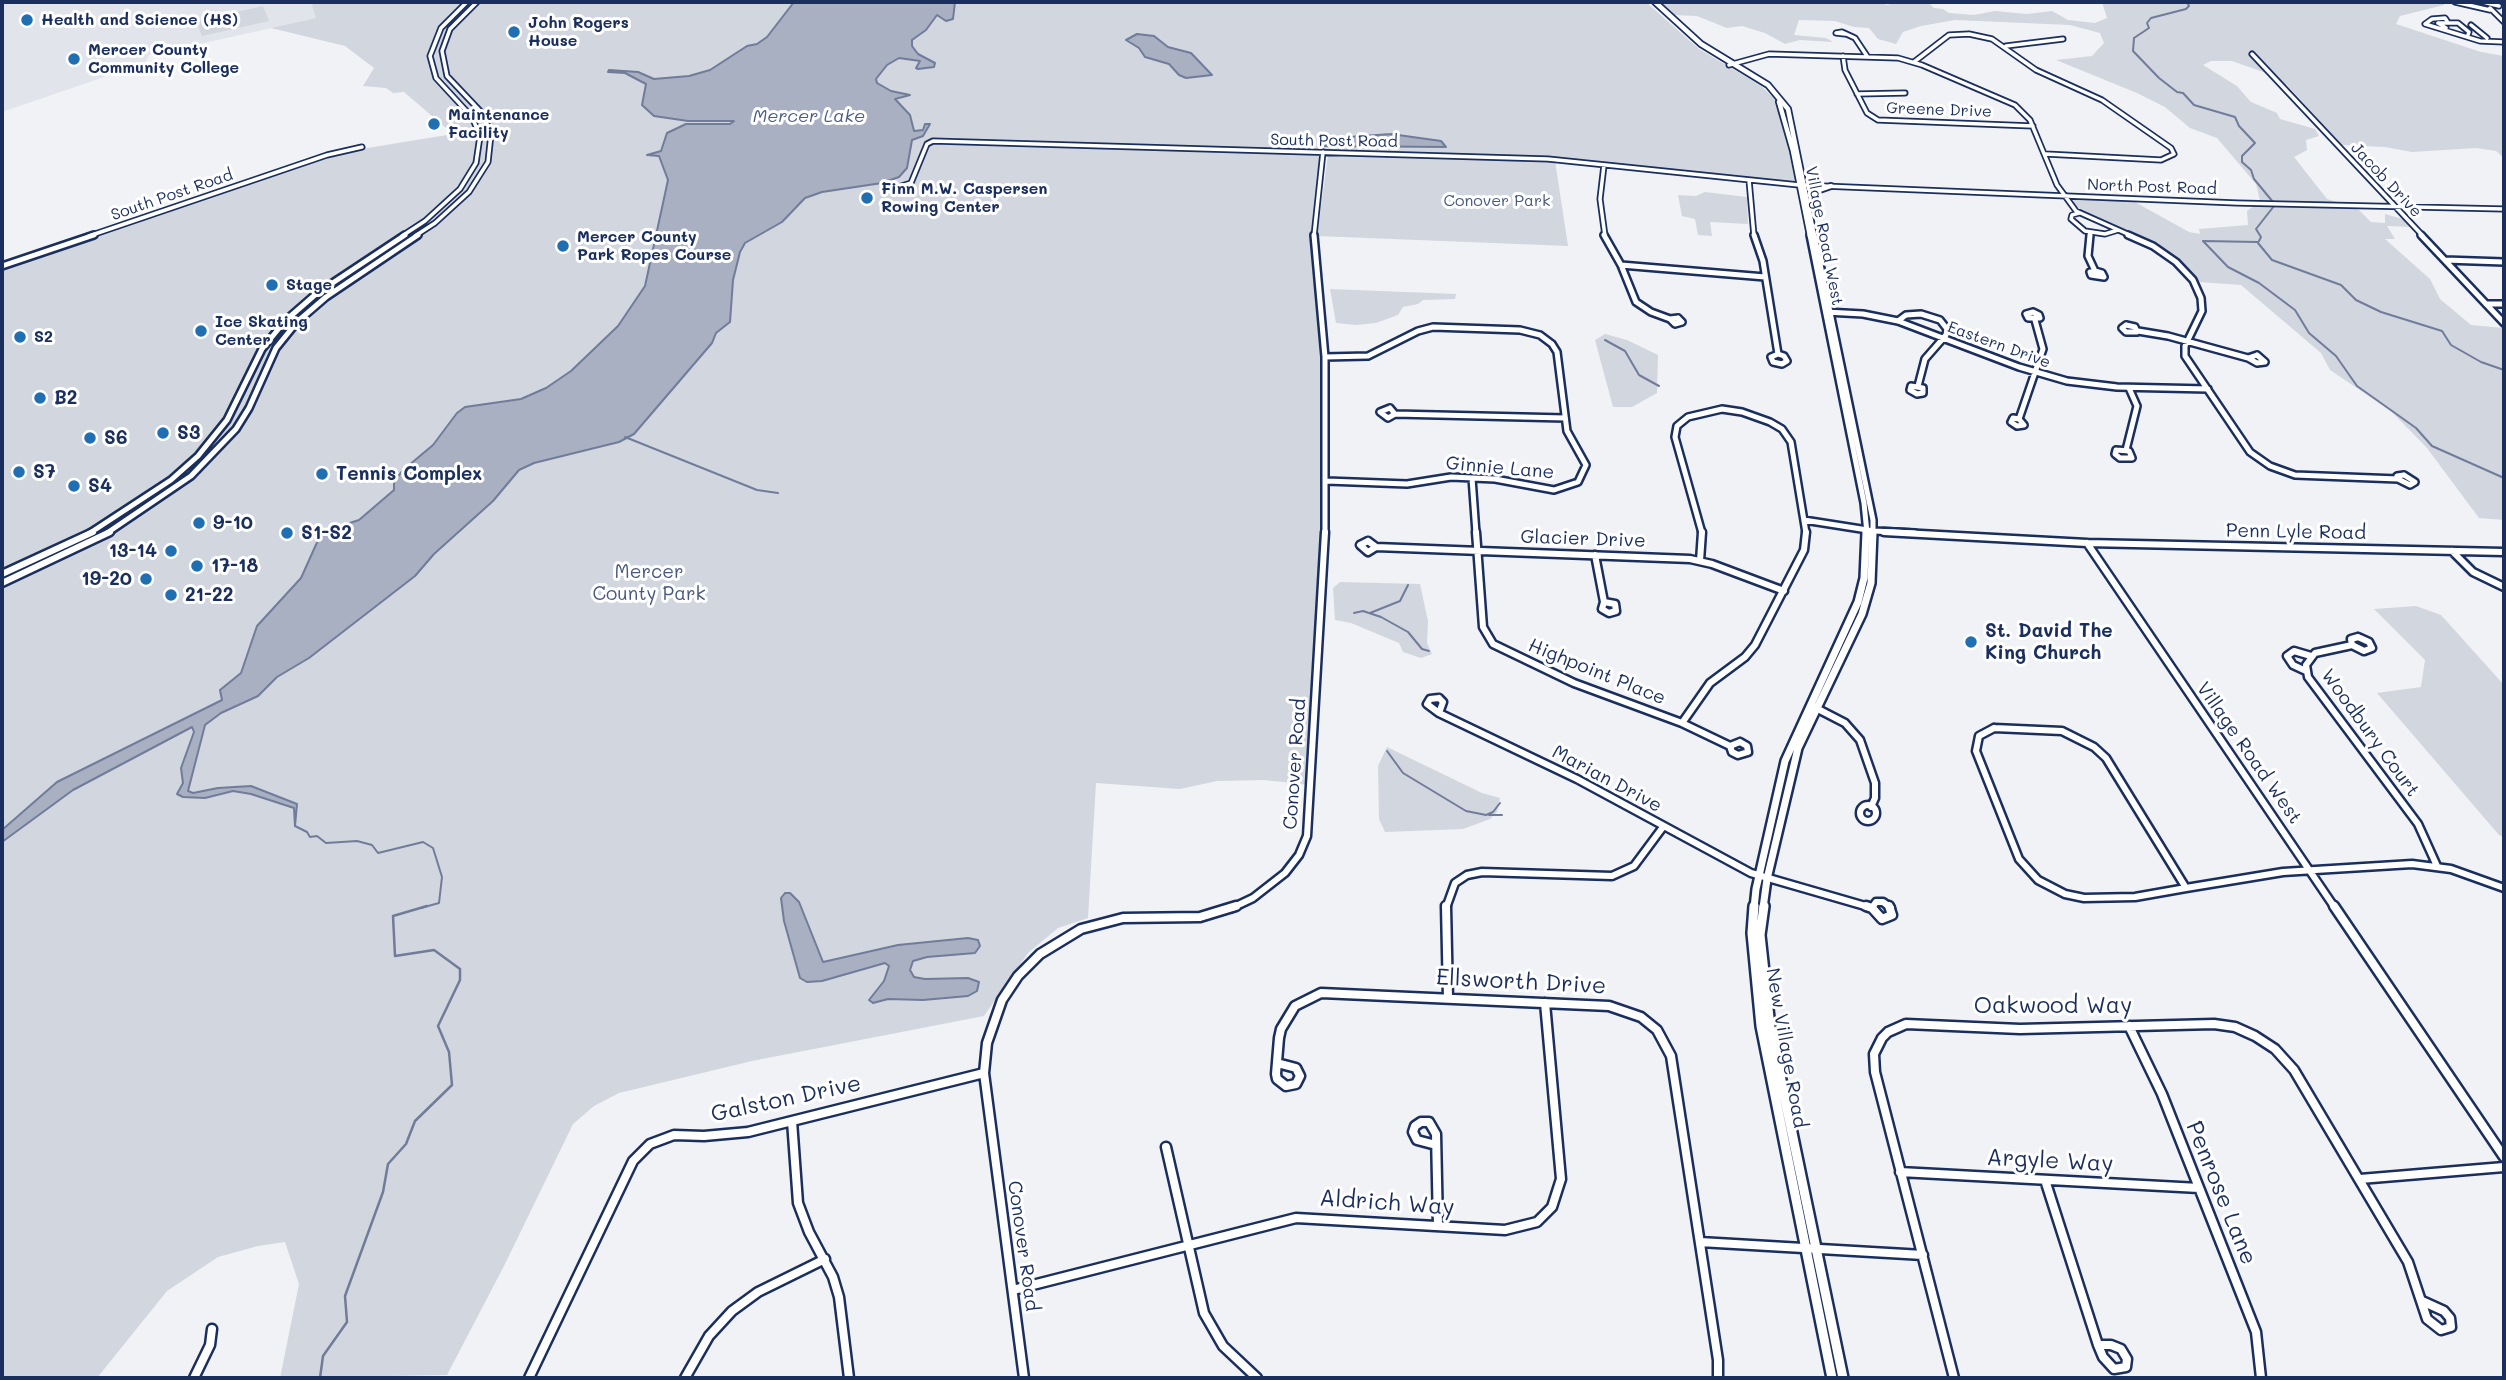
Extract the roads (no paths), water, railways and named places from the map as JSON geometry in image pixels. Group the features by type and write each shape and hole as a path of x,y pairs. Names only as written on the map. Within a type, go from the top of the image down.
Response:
{"main road":[{"name":"Village Road West","path":"1652,2 1696,45 1764,86 1779,101 1788,126 1819,250 1828,312"},
{"name":"Village Road West","path":"1802,185 1870,531"},
{"path":"1819,250 1821,242 1810,196 1814,191 1831,186"},
{"name":"New Village Road","path":"1843,1378 1811,1249 1757,1002 1752,933 1785,761 1858,602 1870,531"},
{"name":"New Village Road","path":"1811,1249 1832,1378"}],"street":[{"path":"2,574 87,535 165,484 218,433 234,409 262,349 276,330 304,303 443,206 464,183 476,163 480,148 478,128 468,113 439,83 431,63 431,49 438,33 467,2"},
{"path":"2,583 100,538 176,488 226,441 249,408 276,348 289,330 315,305 446,214 469,192 485,168 492,148 489,126 479,110 447,75 442,58 443,46 450,29 477,2"},
{"path":"2455,2 2497,5"},
{"path":"2483,2 2497,5"},
{"path":"2497,5 2504,22"},
{"path":"2468,35 2469,32 2459,23 2447,21 2445,18 2432,19 2425,24 2468,35 2504,40"},
{"path":"2447,21 2438,24 2480,41 2504,40"},
{"path":"2471,25 2487,38"},
{"path":"1845,34 1855,38 1867,56"},
{"path":"1914,62 1941,38 1949,35 1981,36 2006,46 2036,70 2102,100 2168,146 2174,154 2161,160 2046,155"},
{"path":"2006,46 2063,39"},
{"name":"Jacob Drive","path":"2252,54 2504,323"},
{"path":"1730,64 1763,55 1867,56 1914,62 2009,102 2024,112 2034,126 2063,195 2079,213 2169,257 2197,286 2202,311 2187,342 2184,352 2186,360 2246,447 2270,466 2304,476 2398,479"},
{"name":"Greene Drive","path":"1843,56 1845,70 1867,113 1882,122 2034,126"},
{"path":"1857,94 1905,93"},
{"name":"South Post Road","path":"895,188 911,183 927,144 933,141 1548,159 1802,185"},
{"name":"South Post Road","path":"2,266 350,149"},
{"name":"Conover Road","path":"1024,1378 985,1073 987,1043 1002,1000 1029,965 1053,944 1081,929 1111,920 1140,917 1186,918 1228,910 1264,891 1285,873 1298,855 1309,825 1327,481 1325,357 1314,238 1323,152"},
{"path":"1604,165 1601,225 1636,302 1651,312 1670,319"},
{"path":"1749,180 1754,235 1765,277 1778,354"},
{"name":"North Post Road","path":"1802,185 2504,209"},
{"path":"2079,213 2071,215 2072,222 2090,232 2105,234 2118,230"},
{"path":"2090,232 2087,250 2095,271"},
{"path":"2445,260 2504,262"},
{"path":"1621,265 1765,277"},
{"path":"345,275 355,277"},
{"path":"2486,304 2504,304"},
{"name":"Eastern Drive","path":"1828,312 1863,314 1898,321 2035,373 2084,384 2129,388 2208,389"},
{"path":"1898,321 1910,314 1931,316 1946,326 1944,338 1925,359 1918,386"},
{"path":"2019,419 2043,349 2035,320"},
{"name":"Ginnie Lane","path":"1325,357 1368,356 1433,327 1532,332 1548,340 1557,352 1569,436 1586,465 1584,474 1573,485 1546,490 1504,481 1472,478 1444,478 1407,484 1327,481"},
{"path":"2138,331 2248,358"},
{"path":"245,386 260,384"},
{"path":"2126,450 2137,407 2129,388"},
{"path":"1682,723 1710,683 1750,652 1804,550 1804,520 1791,442 1782,429 1766,420 1728,409 1688,417 1679,423 1675,434 1702,532 1700,561"},
{"path":"1395,414 1565,418"},
{"name":"Highpoint Place","path":"1472,478 1483,627 1493,643 1504,651 1574,683 1682,723 1730,746"},
{"path":"1804,520 1870,531 2087,543"},
{"name":"Penn Lyle Road","path":"2087,543 2504,552"},
{"name":"Village Road West","path":"2087,543 2504,1157"},
{"name":"Glacier Drive","path":"1376,547 1700,561 1784,591"},
{"path":"2452,551 2473,572 2504,587"},
{"path":"1595,555 1604,602"},
{"name":"Woodbury Court","path":"2352,645 2311,656 2306,671 2314,688 2418,824 2437,866"},
{"path":"2306,671 2289,662 2287,654 2294,651 2311,656"},
{"path":"1812,706 1845,723 1860,740 1875,783 1875,799 1871,807"},
{"name":"Marian Drive","path":"1439,713 1577,779 1763,878 1872,908"},
{"path":"2186,888 2106,758 2094,747 2079,737 2054,730 1994,728 1979,736 1976,751 2016,852 2024,866 2038,880 2064,894 2084,898 2135,897 2271,874 2412,864 2437,866 2466,873 2504,888"},
{"path":"1448,998 1446,903 1455,883 1467,875 1482,873 1612,876 1634,866 1663,827"},
{"name":"Ellsworth Drive","path":"1277,1063 1284,1021 1295,1006 1311,996 1330,992 1620,1008 1641,1017 1663,1038 1671,1056 1718,1360 1718,1378"},
{"name":"Aldrich Way","path":"1013,1290 1307,1217 1517,1229 1537,1222 1557,1198 1561,1179 1545,1003"},
{"name":"Oakwood Way","path":"1954,1378 1874,1063 1877,1045 1888,1031 1915,1023 2020,1028 2224,1025 2245,1031 2265,1042 2294,1070 2408,1262 2422,1301"},
{"name":"Penrose Lane","path":"2129,1026 2162,1094 2256,1332 2261,1378"},
{"name":"Galston Drive","path":"529,1378 633,1161 642,1150 666,1136 726,1135 985,1073"},
{"path":"792,1121 798,1203 809,1232 825,1259 844,1316 849,1378"},
{"path":"1436,1145 1438,1226"},
{"path":"1166,1147 1199,1298 1213,1330 1236,1360 1257,1378"},
{"path":"2360,1179 2504,1167"},
{"name":"Argyle Way","path":"1900,1172 2199,1188"},
{"path":"2045,1180 2098,1345"},
{"path":"1700,1242 1923,1255"},
{"path":"685,1378 709,1336 732,1311 758,1292 825,1259"},
{"path":"194,1378 210,1345 212,1329"}],"water":[{"name":"Mercer Lake","path":"794,2 955,2 953,19 946,21 937,15 926,30 912,40 912,46 918,54 935,63 934,67 918,69 916,68 920,61 899,58 887,65 876,79 877,83 891,91 910,95 895,99 910,115 914,131 923,130 925,124 930,124 923,136 912,140 907,168 899,177 882,183 822,192 805,198 782,222 745,243 733,280 730,322 716,333 712,343 634,434 619,442 534,463 519,470 493,501 434,554 415,576 309,658 277,677 258,696 221,713 205,725 188,791 193,793 251,786 297,804 295,826 294,808 251,794 233,791 205,798 183,797 177,794 183,783 181,768 194,732 192,727 73,790 2,842 2,830 57,782 222,700 220,690 241,673 257,626 301,578 319,538 334,528 359,520 394,490 394,482 402,471 433,445 457,413 465,407 521,399 546,388 571,371 618,326 645,286 668,180 659,156 647,155 661,151 667,133 686,124 730,124 734,121 688,121 654,116 642,105 646,84 625,73 608,72 609,70 638,72 654,79 689,76 710,70 747,46 757,44 767,37"},
{"path":"1137,34 1154,36 1168,47 1191,53 1212,75 1186,78 1179,75 1169,64 1145,57 1139,48 1126,40"},
{"path":"1391,134 1441,141 1446,147 1322,146 1349,137"},
{"path":"785,893 790,893 799,902 823,962 898,945 968,938 978,940 980,946 975,953 927,957 913,961 910,970 914,977 925,979 968,978 979,982 977,991 968,996 923,1000 888,999 873,1003 869,1000 884,981 889,966 885,963 822,981 807,982 800,978 784,921 781,898"}],"waterway":[{"path":"2187,2 2189,6 2186,9 2151,18 2147,23 2149,28 2134,38 2133,51 2159,78 2177,92 2183,93 2194,105 2235,117 2239,126 2255,143 2242,156 2242,162 2251,170 2254,179 2273,202"},
{"path":"2259,241 2261,237 2256,229 2274,206"},
{"path":"2258,242 2203,241 2228,267 2259,283 2295,310 2309,333 2336,356 2357,386 2416,428 2432,446 2504,478"},
{"path":"2258,243 2272,260 2341,285 2356,300 2381,312 2442,331 2451,345 2481,362 2504,370"},
{"path":"1605,340 1625,351 1639,375 1659,386"},
{"path":"625,437 757,490 778,493"},
{"path":"1370,613 1400,601 1408,585"},
{"path":"1354,613 1363,611 1381,617 1408,632 1422,649 1429,651"},
{"path":"1387,751 1403,773 1466,811 1486,815 1493,812 1500,803"},
{"path":"1489,815 1502,815"},
{"path":"295,826 307,832 310,837 317,836 326,843 357,841 372,845 378,853 423,842 433,848 442,877 439,903 421,908"},
{"path":"320,1378 323,1356 347,1322 345,1296 383,1192 388,1164 406,1144 415,1121 452,1085 449,1052 438,1026 460,980 460,969 434,950 395,956 393,916 427,906"}],"place":[{"name":"Health and Science (HS)","path":"27,20"},
{"name":"John Rogers House","path":"514,32"},
{"name":"Mercer County Community College","path":"74,59"},
{"name":"Maintenance Facility","path":"434,124"},
{"name":"Finn M.W. Caspersen Rowing Center","path":"867,198"},
{"name":"Mercer County Park Ropes Course","path":"563,246"},
{"name":"Stage","path":"272,285"},
{"name":"Ice Skating Center","path":"201,331"},
{"name":"S2","path":"20,337"},
{"name":"B2","path":"40,398"},
{"name":"S3","path":"163,433"},
{"name":"S6","path":"90,438"},
{"name":"S7","path":"19,472"},
{"name":"Tennis Complex","path":"322,474"},
{"name":"S4","path":"74,486"},
{"name":"9-10","path":"199,523"},
{"name":"S1-S2","path":"287,533"},
{"name":"13-14","path":"171,551"},
{"name":"17-18","path":"197,566"},
{"name":"19-20","path":"146,579"},
{"name":"21-22","path":"171,595"},
{"name":"St. David The King Church","path":"1971,642"}],"park label":[{"name":"Conover Park","path":"1497,201"},
{"name":"Mercer County Park","path":"649,583"}]}
